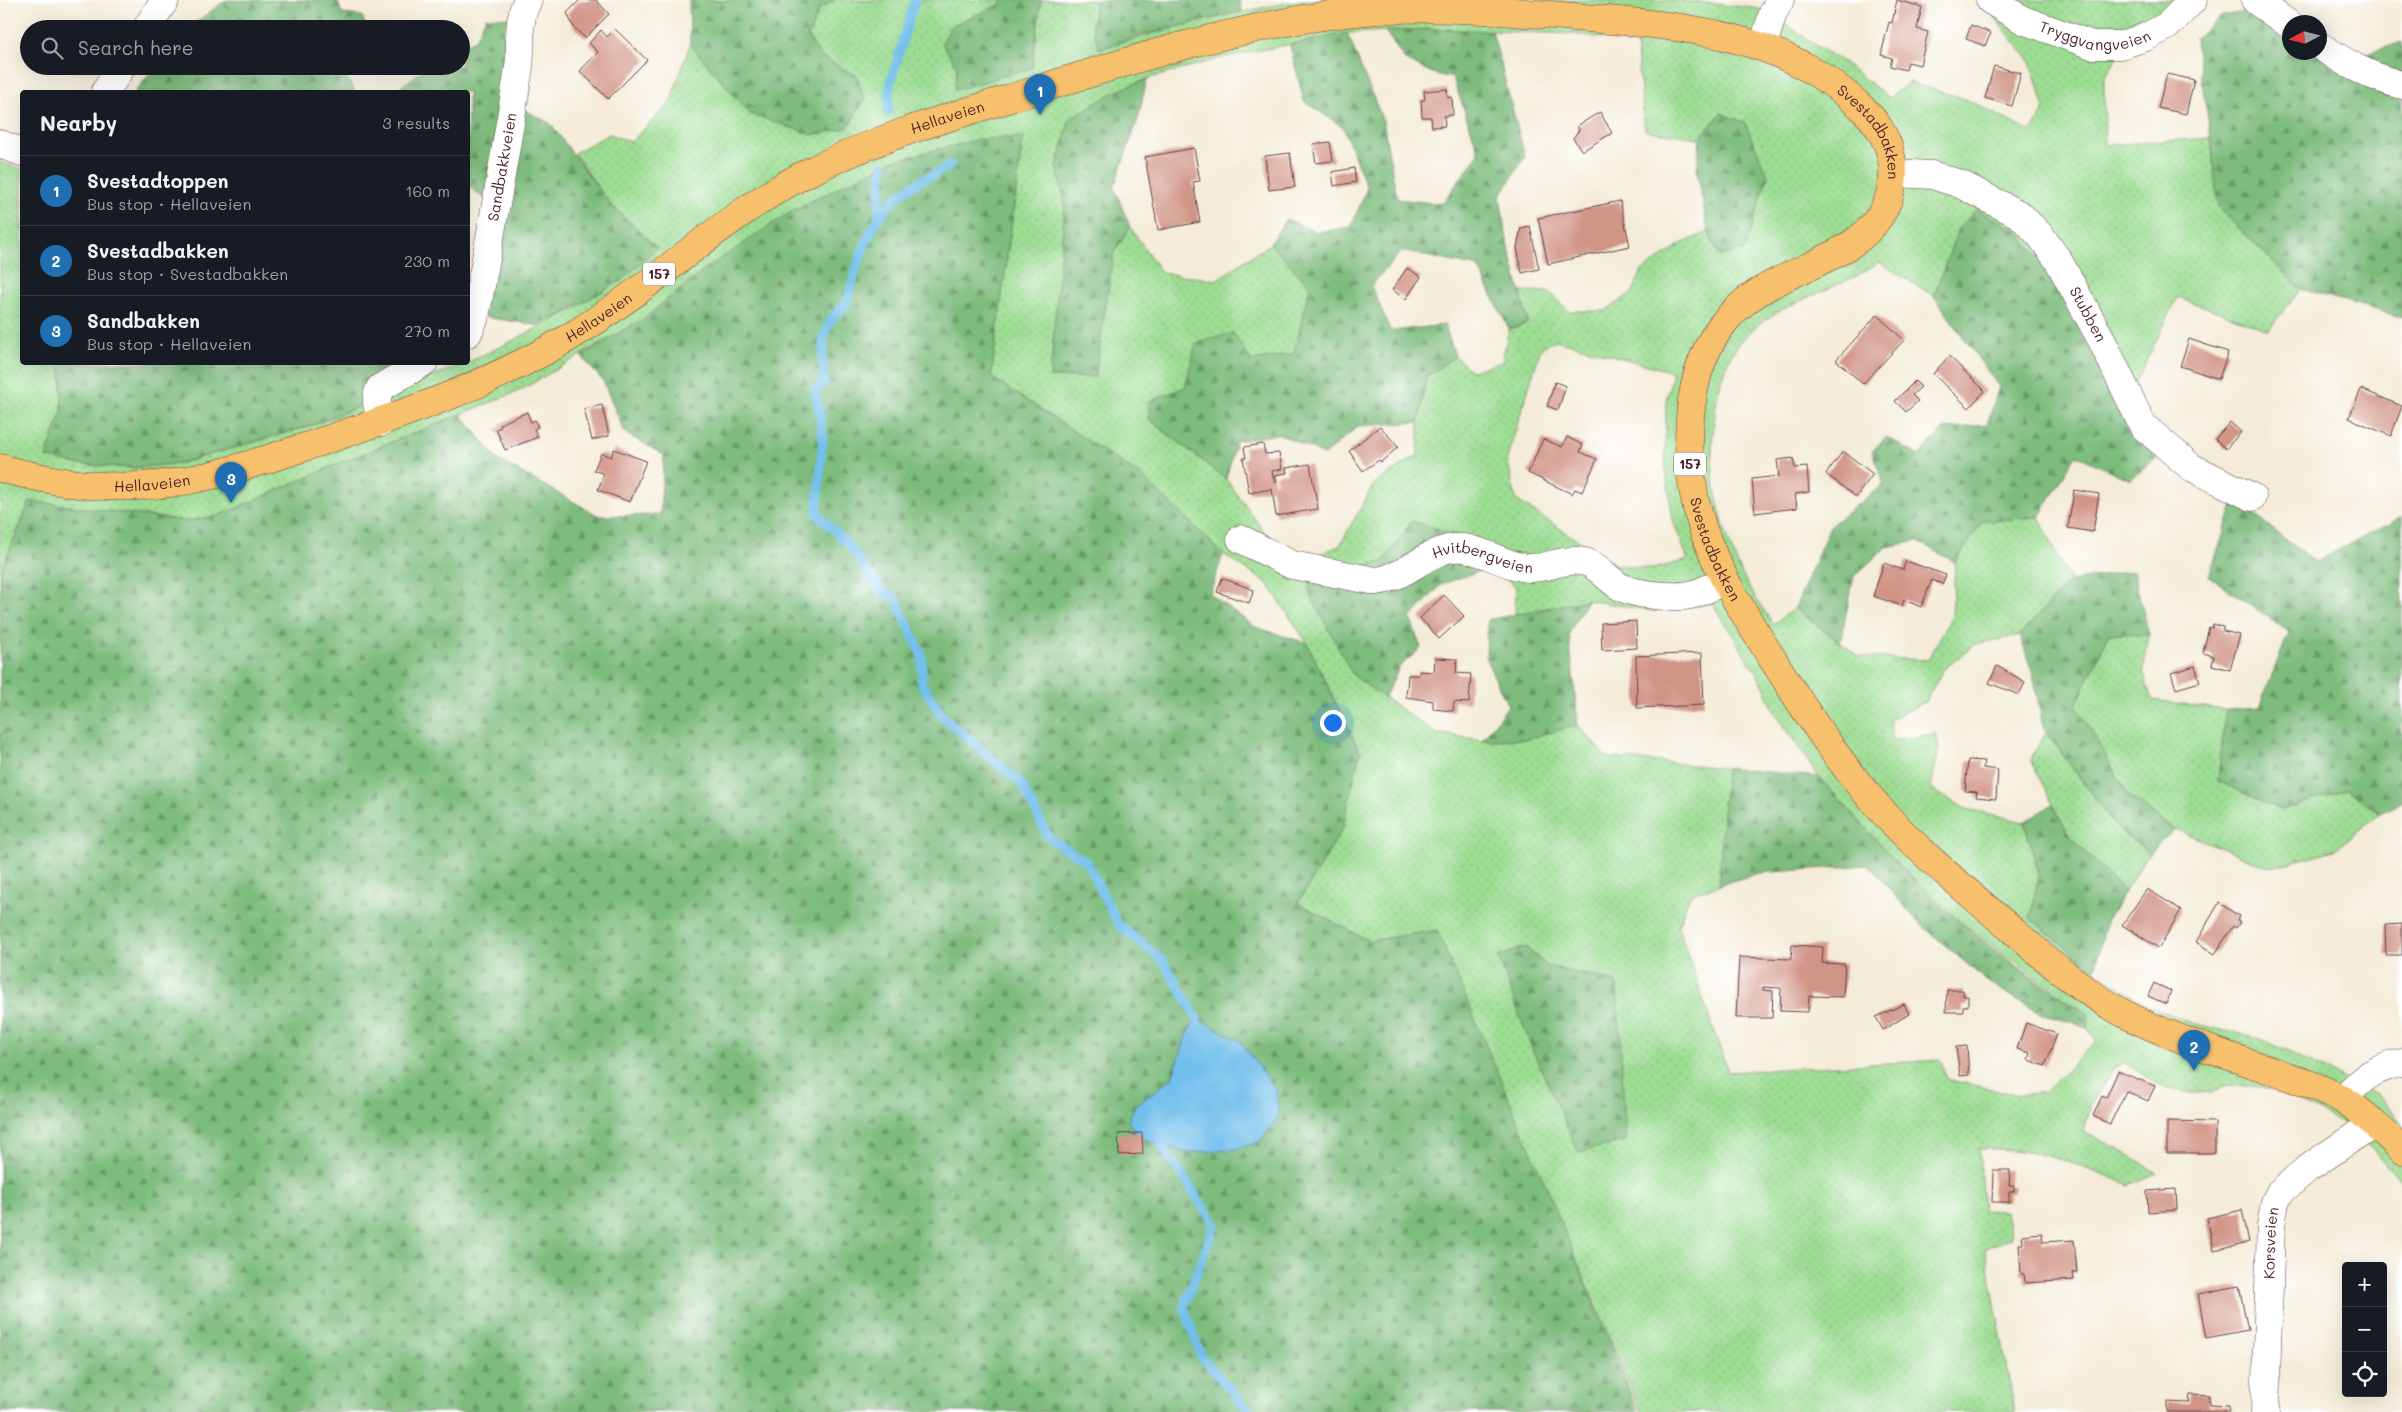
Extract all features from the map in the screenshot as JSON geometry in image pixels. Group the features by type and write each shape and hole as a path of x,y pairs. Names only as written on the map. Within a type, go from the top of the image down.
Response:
{"main road":[{"name":"Svestadbakken","path":"1312,18 1390,10 1448,8 1506,11 1673,26 1723,35 1763,46 1819,73 1871,116 1883,133 1891,150 1894,173 1890,195 1881,214 1872,227 1852,244 1771,284 1740,305 1718,330 1698,373 1689,456 1695,498 1705,533 1725,579 1772,659 1844,767 1915,846 2040,954 2097,997 2129,1016 2185,1040 2310,1084 2343,1099 2374,1122 2402,1150"},
{"name":"Hellaveien","path":"0,468 63,482 100,486 137,486 182,482 229,472 382,422 446,397 533,357 573,336 615,308 769,194 839,157 877,141 924,125 1116,64 1198,42 1312,18"}],"street":[{"path":"152,20 165,0"},
{"name":"Sandbakkveien","path":"470,328 475,317 504,162 521,55 523,8 528,0"},
{"path":"1763,46 1773,13 1780,0"},
{"name":"Tryggvangveien","path":"1990,0 2023,20 2092,45 2121,45 2146,38 2167,26 2194,0"},
{"path":"2254,0 2282,19"},
{"path":"2327,50 2376,78 2402,85"},
{"path":"106,90 116,75"},
{"path":"0,144 20,151"},
{"name":"Stubben","path":"1894,173 1932,175 1960,184 2020,215 2040,235 2058,260 2100,337 2143,426 2191,467 2252,497"},
{"path":"382,422 376,405 376,395 380,388 419,365"},
{"name":"Hvitbergveien","path":"1241,539 1292,565 1376,581 1388,580 1399,575 1436,553 1462,548 1530,568 1562,562 1587,563 1622,588 1665,596 1694,594 1725,579"},
{"path":"2343,1099 2356,1084 2381,1067 2402,1063"},
{"name":"Korsveien","path":"2266,1412 2271,1225 2275,1202 2280,1192 2307,1170 2374,1122"}],"green space":[{"path":"226,0 337,0 342,14 362,16 364,20 199,20"},
{"path":"689,0 835,0 819,9 808,37 820,56 857,76 865,100 847,128 813,135 750,114 690,44"},
{"path":"835,0 1000,0 1002,4 951,26 957,67 955,89 1032,68 1041,0 1096,0 1092,26 1100,49 1150,34 1302,0 1675,0 1762,10 1842,61 1889,98 1909,82 1968,100 2031,132 2045,108 2029,60 1981,0 2173,0 2168,8 2135,27 2104,79 2105,145 2211,138 2218,207 2301,289 2268,330 2178,297 2123,408 1958,229 1934,296 1879,262 1847,280 1780,311 1765,320 1742,340 1735,349 1725,370 1716,403 1712,452 1718,502 1727,536 1739,567 1749,588 1773,624 1795,608 1859,657 1928,660 1952,616 1955,562 1983,521 2039,517 2070,581 2020,635 1976,644 1943,670 1925,702 1890,719 1892,740 1936,734 1939,746 1931,789 1964,808 2024,822 2039,874 2030,918 2095,971 2149,1006 2192,1023 2264,1040 2377,1095 2402,1123 2402,1183 2372,1148 2344,1125 2292,1098 2261,1087 2223,1085 2212,1092 2191,1093 2161,1086 2125,1063 2115,1067 2091,1104 2084,1132 2126,1153 2157,1173 2129,1185 2093,1170 2056,1158 2018,1151 1979,1149 1983,1210 2006,1211 2011,1237 1985,1249 2015,1412 1641,1412 1437,931 1369,941 1298,903 1343,828 1360,752 1307,643 1268,584 1223,554 1140,475 991,377 1023,138 894,160 857,179 708,267 646,317 519,391 342,462 219,516 187,521 30,501 0,573 0,162 20,168 20,365 61,365 62,411 46,457 77,464 134,468 181,463 313,425 461,365 470,365 470,361 574,309 657,248 610,204 574,153 609,134 631,142 670,103 690,44 750,114 857,76 820,56 808,37 819,9","holes":["1431,29 1574,34 1636,43 1645,131 1700,138 1721,113 1745,123 1720,256 1708,232 1681,244 1642,271 1632,293 1605,311 1569,311 1550,292 1520,291 1528,323 1509,329 1502,362 1471,371 1455,356 1426,377 1419,422 1418,455 1374,484 1340,545 1304,562 1275,547 1226,479 1149,419 1185,387 1252,361 1294,354 1310,286 1270,244 1216,280 1162,273 1130,227 1114,252 1095,376 1050,377 1065,204 1115,92 1147,79 1221,58 1347,33","1556,340 1673,372 1666,401 1665,465 1673,521 1688,560 1653,569 1616,565 1516,500 1507,458 1541,348","1383,562 1492,567 1516,587 1515,614 1587,600 1654,611 1712,603 1763,684 1775,713 1819,777 1897,863 1959,921 2068,1001 2089,1014 2087,1027 2096,1041 2045,1092 2019,1095 1946,1079 1941,1060 1728,1072 1678,926 1690,895 1719,885 1726,768 1606,757 1578,725 1526,739 1482,740 1435,733 1353,675 1312,577","1525,947 1547,966 1617,982 1498,957"]},
{"path":"1000,0 1041,0 1032,68 955,90 957,67 942,43 951,26 1001,4"},
{"path":"1096,0 1239,0 1242,11 1138,36 1099,49 1092,26"},
{"path":"2269,7 2282,19 2282,60 2325,60 2332,66 2402,42 2402,317 2301,289 2218,207 2211,138 2195,38 2222,16"},
{"path":"486,17 517,18 505,100 550,123 610,204 657,248 621,281 541,326 485,317 487,200 470,187 470,90 397,90 416,75 470,75 470,42 475,40"},
{"path":"1431,29 1492,31 1525,157 1500,196 1507,240 1528,323 1509,329 1478,267 1402,251 1371,286 1391,331 1445,325 1455,356 1426,377 1419,422 1358,426 1324,455 1280,434 1236,441 1226,479 1149,419 1148,402 1185,387 1196,343 1233,333 1252,361 1294,354 1310,286 1270,244 1286,219 1317,232 1351,227 1367,188 1343,127 1304,101 1290,45 1347,33 1383,121 1397,199 1442,204 1479,153 1453,78 1435,74 1405,60 1385,31"},
{"path":"149,75 345,75 354,90 137,90"},
{"path":"1147,79 1138,119 1114,187 1130,227 1114,252 1095,377 1050,377 1065,204 1057,167 1070,118 1115,92"},
{"path":"1721,113 1745,123 1768,175 1745,250 1720,256 1708,232 1697,170 1700,138"},
{"path":"1023,137 991,377 1140,475 1223,554 1210,594 1255,627 1307,643 1360,752 1343,828 1298,903 1369,941 1437,930 1561,1222 1638,1412 1187,1412 1182,1409 1174,1412 0,1412 0,573 30,501 186,521 218,516 342,462 461,414 497,459 599,516 660,515 664,455 625,433 603,381 581,356 646,317 708,267 795,209 894,160 980,139","holes":["1197,1018 1188,1153 1138,1137 1135,1106 1172,1078 1189,1030"]},
{"path":"1977,209 2017,231 2057,278 2123,408 2158,457 2130,480 2076,455 2039,517 1983,521 1955,562 1917,541 1887,547 1854,576 1840,643 1795,608 1830,526 1884,484 1872,451 1886,437 1919,456 1943,429 1987,425 1999,387 1934,296 1958,229"},
{"path":"61,365 422,365 431,377 313,425 181,463 134,468 77,464 46,457 62,411"},
{"path":"2235,500 2315,562 2402,517 2402,802 2380,813 2347,789 2281,810 2218,781 2226,710 2259,708 2289,632 2209,576"},
{"path":"1412,521 1459,535 1492,567 1442,584 1410,618 1421,648 1400,666 1384,698 1353,675 1309,593 1311,577 1383,562"},
{"path":"2133,571 2149,635 2109,634 2076,705 2128,795 2175,829 2149,853 2115,826 2043,727 2033,675 2020,635 2070,581"},
{"path":"1587,600 1569,633 1578,725 1526,739 1482,740 1508,706 1486,659 1487,620"},
{"path":"2109,634 2149,635 2143,672 2152,700 2226,710 2218,781 2281,810 2347,789 2380,813 2334,850 2270,868 2175,829 2128,795 2076,705"},
{"path":"2046,732 2115,826 2149,853 2125,891 2070,837 2030,760"},
{"path":"1726,768 1819,777 1887,852 1940,905 2022,971 2089,1014 2087,1027 2040,1013 1988,982 1917,921 1869,865 1759,873 1719,885"},
{"path":"2053,804 2070,837 2125,891 2106,922 2095,971 2030,918 2039,874 2024,822"},
{"path":"1525,947 1547,966 1617,982 1626,1141 1578,1152 1532,1049 1498,957"}],"water":[{"path":"1197,1018 1241,1042 1276,1090 1279,1116 1259,1142 1236,1149 1188,1153 1138,1137 1128,1121 1135,1106 1172,1078 1189,1030"}],"building":[{"path":"580,0 596,0 609,14 585,38 573,26 567,13"},
{"path":"1897,0 1922,7 1917,29 1928,32 1920,65 1908,62 1906,70 1890,66 1892,58 1881,55 1889,22 1892,23"},
{"path":"1971,25 1991,33 1985,46 1966,39"},
{"path":"615,29 647,60 608,99 580,71 598,52 589,43 601,30 607,37"},
{"path":"1994,66 2021,73 2012,106 1985,98"},
{"path":"2167,74 2194,80 2186,114 2158,108"},
{"path":"1447,89 1448,98 1452,97 1453,115 1444,116 1445,126 1432,127 1431,117 1422,117 1421,100 1425,100 1424,91"},
{"path":"1600,112 1612,133 1582,151 1573,138 1579,130 1577,126"},
{"path":"1330,142 1333,161 1316,163 1313,144"},
{"path":"1194,148 1200,181 1193,182 1200,222 1158,230 1145,157"},
{"path":"1290,153 1295,187 1269,190 1265,156"},
{"path":"1354,168 1356,182 1334,186 1332,172"},
{"path":"1620,201 1630,246 1548,264 1538,218"},
{"path":"1530,226 1539,269 1522,273 1517,248 1521,228"},
{"path":"1407,268 1421,277 1406,299 1392,290"},
{"path":"1877,315 1904,340 1863,384 1836,360"},
{"path":"2189,339 2228,352 2219,379 2180,366"},
{"path":"1949,356 1985,391 1969,408 1933,374"},
{"path":"1915,381 1921,387 1912,395 1918,401 1906,412 1895,401"},
{"path":"1555,382 1566,386 1558,410 1547,406"},
{"path":"2361,389 2402,406 2391,436 2349,418"},
{"path":"602,405 609,436 592,440 584,409"},
{"path":"527,412 531,422 535,420 538,427 534,429 538,437 505,450 496,429 501,427 500,424"},
{"path":"2230,422 2241,432 2226,449 2215,439"},
{"path":"1380,426 1398,447 1381,462 1379,460 1363,471 1349,451"},
{"path":"1567,437 1583,445 1580,452 1597,459 1582,492 1575,489 1572,494 1528,473 1543,439 1562,447"},
{"path":"1263,444 1265,454 1279,453 1282,469 1272,471 1274,482 1277,482 1275,475 1287,473 1286,468 1310,464 1318,509 1276,516 1272,489 1249,493 1243,458 1246,458 1244,447"},
{"path":"614,449 646,461 630,502 598,490 604,474 594,470 601,453 611,457"},
{"path":"1843,451 1873,474 1856,497 1826,474"},
{"path":"1793,458 1795,468 1807,467 1809,492 1795,494 1797,508 1755,513 1752,479 1779,476 1777,460"},
{"path":"2074,490 2099,494 2093,532 2068,528"},
{"path":"1906,561 1946,575 1942,584 1932,580 1921,607 1904,600 1902,606 1873,596 1884,563 1903,570"},
{"path":"1222,578 1254,590 1249,603 1217,592"},
{"path":"1444,595 1464,616 1439,639 1420,618"},
{"path":"1636,621 1637,648 1602,650 1601,623"},
{"path":"2213,624 2223,627 2223,631 2240,635 2230,670 2212,665 2214,656 2203,653 2209,627 2212,628"},
{"path":"1702,653 1704,705 1637,708 1636,656"},
{"path":"1435,658 1457,659 1456,673 1471,674 1469,703 1454,702 1453,711 1433,709 1433,701 1406,697 1408,675 1419,675 1419,671 1434,672"},
{"path":"1997,666 2025,682 2019,695 1989,683"},
{"path":"2195,666 2200,682 2176,689 2171,673"},
{"path":"1968,760 1984,761 1983,768 1998,770 1996,799 1976,797 1977,792 1965,791"},
{"path":"2147,889 2181,910 2159,948 2122,925"},
{"path":"2219,903 2239,916 2237,920 2240,922 2236,928 2233,926 2215,954 2196,942"},
{"path":"2402,924 2402,955 2386,955 2385,925"},
{"path":"1792,945 1823,947 1822,963 1845,964 1843,997 1809,996 1808,1012 1780,1011 1781,988 1763,987 1763,990 1773,991 1772,1018 1736,1018 1739,957 1791,959"},
{"path":"2154,983 2171,991 2166,1004 2148,996"},
{"path":"1947,990 1963,990 1963,996 1968,996 1968,1006 1963,1006 1963,1012 1946,1012"},
{"path":"1904,1004 1909,1014 1883,1030 1876,1017"},
{"path":"2026,1023 2057,1034 2045,1066 2028,1060 2030,1053 2017,1049"},
{"path":"1967,1046 1969,1075 1960,1076 1956,1047"},
{"path":"2118,1071 2155,1086 2148,1101 2126,1091 2110,1124 2093,1116 2102,1096 2106,1098"},
{"path":"2167,1121 2215,1122 2215,1153 2167,1153"},
{"path":"1142,1133 1143,1154 1119,1155 1118,1134"},
{"path":"1993,1170 2010,1170 2009,1186 2014,1186 2014,1192 2009,1192 2009,1202 1992,1202"},
{"path":"2176,1189 2177,1210 2148,1212 2147,1191"},
{"path":"2242,1210 2249,1242 2214,1250 2207,1218"},
{"path":"2042,1233 2043,1242 2074,1240 2077,1272 2073,1272 2074,1280 2025,1283 2024,1274 2021,1274 2019,1244 2023,1244 2022,1235"},
{"path":"2239,1286 2248,1330 2206,1338 2198,1294"},
{"path":"2190,1394 2209,1395 2209,1405 2229,1406 2229,1412 2167,1412 2167,1402 2189,1403"}],"waterway":[{"path":"888,112 890,84 915,0"},
{"path":"878,218 883,165"},
{"path":"951,165 919,182 889,205 872,230 865,245 846,305 830,321 826,330 823,350 824,383 815,389 823,436 817,514 848,544 880,590 895,598 922,655 922,684 943,717 1021,783 1049,838 1087,862 1118,924 1163,961 1197,1018"},
{"path":"1160,1143 1215,1224 1184,1307 1201,1356 1250,1412"}],"place":[{"name":"Svestadtoppen","path":"1040,115"},
{"name":"Sandbakken","path":"231,503"},
{"name":"Svestadbakken","path":"2194,1071"}]}
